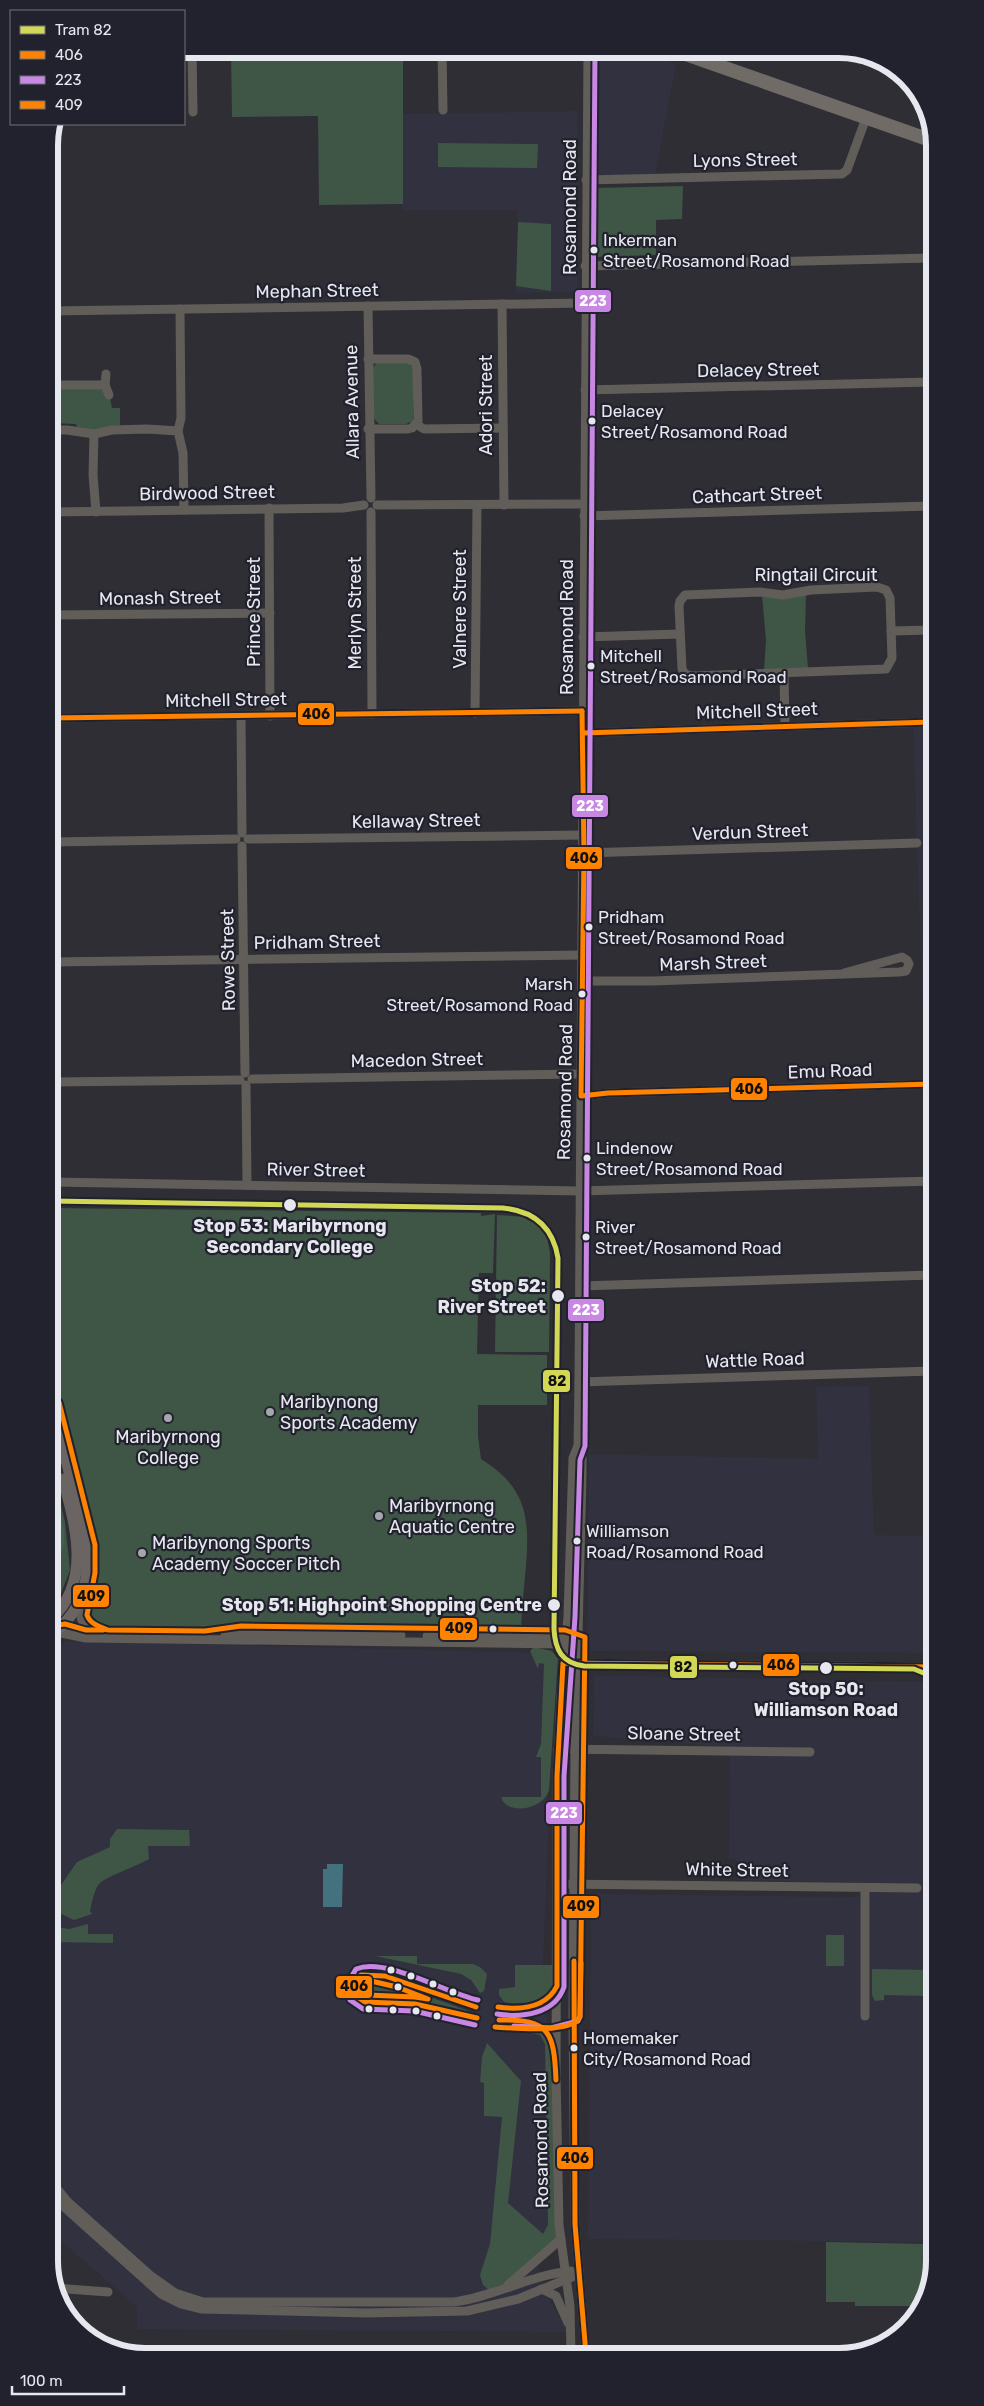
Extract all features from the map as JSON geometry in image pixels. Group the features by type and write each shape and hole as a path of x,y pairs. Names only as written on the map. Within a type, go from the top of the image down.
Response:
{"highway":[{"path":"696,58 926,139"}],"main road":[{"path":"58,1428 88,1546 88,1568 80,1599 73,1612 58,1629"},
{"path":"58,1461 78,1550 77,1570 72,1588 64,1605 58,1612"}],"street":[{"path":"192,58 193,112"},
{"path":"442,58 443,110"},
{"name":"Rosamond Road","path":"571,2348 570,2306 561,2239 556,2074 558,1748 574,1458 578,1446 584,852 584,733 582,711 588,58"},
{"name":"Lyons Street","path":"586,180 842,174 847,170 866,118"},
{"path":"586,266 926,258"},
{"name":"Adori Street","path":"502,304 504,505"},
{"name":"Mephan Street","path":"58,311 585,304"},
{"name":"Allara Avenue","path":"368,306 368,429 371,505"},
{"path":"180,309 181,418 178,431 183,453 184,510"},
{"path":"368,359 408,359 415,362 417,369 418,421 408,428 368,429"},
{"path":"106,374 106,385 109,395"},
{"name":"Delacey Street","path":"585,390 926,382"},
{"path":"58,385 106,385"},
{"path":"416,424 424,429 503,428"},
{"path":"58,430 94,434 112,430 147,429 178,431"},
{"path":"94,434 93,474 96,512"},
{"name":"Birdwood Street","path":"58,512 343,508 371,505 584,504"},
{"name":"Merlyn Street","path":"371,505 372,714"},
{"name":"Valnere Street","path":"475,713 477,506"},
{"name":"Cathcart Street","path":"584,516 926,506"},
{"name":"Prince Street","path":"270,508 270,716"},
{"name":"Ringtail Circuit","path":"876,587 886,590 890,598 892,658 886,669 689,675 683,671 681,665 680,634 680,600 689,594 760,592 783,595 811,590 876,587"},
{"name":"Monash Street","path":"58,615 270,613"},
{"path":"891,631 926,630"},
{"path":"583,638 680,634"},
{"path":"784,673 785,726"},
{"name":"Mitchell Street","path":"58,718 582,711"},
{"name":"Rowe Street","path":"241,716 247,1185"},
{"name":"Mitchell Street","path":"584,733 926,722"},
{"name":"Kellaway Street","path":"58,842 584,835"},
{"name":"Verdun Street","path":"584,852 917,843"},
{"name":"Pridham Street","path":"58,962 583,955"},
{"name":"Marsh Street","path":"583,981 787,977 844,973 903,972 909,964 902,957 844,973"},
{"name":"Macedon Street","path":"58,1082 582,1074"},
{"name":"Emu Road","path":"582,1093 608,1094 926,1084"},
{"name":"River Street","path":"58,1182 580,1191 926,1181"},
{"path":"580,1286 926,1275"},
{"name":"Wattle Road","path":"579,1382 926,1371"},
{"name":"Rosamond Road","path":"578,1446 582,1458 582,1476 575,1749 574,2205 585,2348"},
{"path":"80,1599 79,1617 84,1627 93,1633 107,1637"},
{"path":"58,1634 86,1638 579,1641"},
{"path":"563,1664 926,1667"},
{"name":"Sloane Street","path":"558,1748 810,1752"},
{"name":"White Street","path":"558,1884 865,1889 917,1888"},
{"path":"865,1889 865,2016"},
{"path":"557,2015 573,2013"},
{"path":"58,2190 67,2202 151,2276 175,2293 194,2300 243,2302 453,2302 502,2290 540,2275 579,2273"},
{"path":"58,2202 161,2294 181,2304 201,2309 374,2313 467,2311 506,2303 542,2289 566,2274"},
{"path":"502,2290 561,2239"},
{"path":"62,2288 108,2292"},
{"path":"542,2289 553,2294 560,2302 571,2332"}],"shaded area":[{"path":"231,58 403,58 403,114 577,111 577,292 516,293 518,210 402,210 402,204 319,205 318,116 232,117"},
{"path":"597,58 658,58 676,64 655,175 595,178 595,91"},
{"path":"913,727 926,727 925,1078"},
{"path":"869,1386 874,1535 926,1536 926,1653 591,1651 587,1646 589,1454 818,1459 816,1387"},
{"path":"67,1641 547,1653 548,1836 542,1992 548,2006 547,2028 542,2034 547,2045 553,2230 533,2253 552,2305 566,2327 566,2332 137,2329 137,2307 58,2238 58,1646"},
{"path":"594,1675 922,1682 926,1685 926,2242 588,2239 591,1894 859,1897 860,1883 742,1880 741,1866 735,1859 729,1859 730,1747 593,1736"},
{"path":"327,1864 343,1864 342,1907 323,1907 323,1869 327,1869"}],"green space":[{"path":"231,58 403,58 403,204 319,205 318,116 232,117"},
{"path":"438,143 538,144 537,168 438,167"},
{"path":"683,186 682,219 656,220 656,255 593,257 593,188"},
{"path":"518,222 551,224 551,291 516,286"},
{"path":"407,361 413,368 413,421 406,424 379,424 373,417 372,368 378,362"},
{"path":"103,388 110,398 112,408 120,408 120,425 92,430 77,427 76,424 58,423 58,389"},
{"path":"806,594 805,631 808,668 764,670 766,640 762,595"},
{"name":"Maribynong Sports Academy","path":"58,1208 481,1213 481,1216 495,1214 493,1273 479,1273 477,1354 547,1355 547,1405 478,1405 478,1436 481,1459 508,1480 522,1504 525,1518 527,1548 521,1628 415,1626 100,1627 91,1622 87,1612 96,1587 98,1554 58,1391"},
{"path":"497,1215 527,1217 537,1222 546,1232 550,1253 549,1352 495,1352"},
{"path":"58,1492 65,1522 70,1570 58,1597"},
{"path":"58,1501 64,1529 63,1547 60,1554 58,1554"},
{"path":"534,1647 552,1651 558,1659 549,1790 546,1797 533,1806 517,1808 510,1807 504,1803 501,1797 541,1797 541,1757 536,1757 541,1744 544,1664 539,1663 538,1669 530,1651"},
{"path":"117,1829 189,1830 190,1846 148,1846 149,1859 99,1884 94,1893 90,1911 92,1914 74,1920 58,1912 58,1884 61,1885 77,1862 110,1847 110,1839"},
{"path":"88,1924 88,1934 113,1934 113,1943 58,1942 58,1927 69,1929"},
{"path":"826,1935 844,1935 844,1966 826,1966"},
{"path":"375,1956 417,1956 417,1964 473,1964 480,1967 487,1974 484,1991 480,1993 471,1980 461,1974"},
{"path":"515,1965 554,1965 554,1984 550,1995 539,2001 504,2002 499,1995 499,1989 515,1987"},
{"path":"872,1969 926,1970 926,1996 884,1995 884,2000 875,2001 872,1995"},
{"path":"367,1979 385,1981 469,2011 470,2014 453,2008 415,2000 365,1999 360,1993 359,1987"},
{"path":"524,2024 547,2035 556,2074 561,2239 511,2283 490,2291 483,2285 480,2275 490,2244 502,2117 484,2116 484,2083 480,2082 482,2057 487,2043 521,2081 508,2203 543,2234 548,2225 545,2044 540,2035 521,2031"},
{"path":"826,2242 926,2244 925,2276 922,2290 914,2306 855,2306 855,2302 826,2302"}],"tram line":[{"name":"82","path":"58,1201 503,1208 533,1217 547,1229 558,1258 554,1629 558,1649 565,1659 584,1666 914,1669 926,1674"}],"transit line":[{"name":"223","path":"497,2014 517,2015 536,2012 553,2003 560,1996 564,1987 564,1776 575,1617 580,1460 585,1446 595,58"},
{"name":"406","path":"582,711 584,853 581,1096 608,1093 926,1084"},
{"name":"406","path":"58,718 582,711"},
{"name":"406","path":"583,733 926,722"},
{"name":"409","path":"59,1402 95,1545 95,1573 87,1615 90,1621 99,1626 108,1630 205,1631 241,1626 565,1630 585,1637 580,2017 575,2022 566,2026 554,2028 495,2027"},
{"name":"409","path":"58,1625 65,1624 86,1630 103,1630"},
{"name":"406","path":"498,2007 532,2006 546,1999 557,1986 557,1776 563,1663 926,1667"},
{"name":"406","path":"574,1961 575,2224 585,2348"},
{"name":"223","path":"514,2026 551,2028 578,2021 580,2016 581,1963"},
{"name":"223","path":"475,2025 414,2011 363,2009 350,2000 347,1984 356,1969 369,1967 384,1968 416,1977 478,2000"},
{"name":"406","path":"476,2007 385,1976 361,1975 354,1985 356,1996 365,2002 415,2004 477,2018"},
{"name":"409","path":"371,1981 397,1987 428,1999 367,1995 363,1992 362,1987 365,1982 371,1981"},
{"name":"406","path":"499,2020 529,2022 539,2026 546,2032 551,2040 556,2080"}],"place":[{"name":"Inkerman Street/Rosamond Road","path":"594,250"},
{"name":"Delacey Street/Rosamond Road","path":"592,421"},
{"name":"Mitchell Street/Rosamond Road","path":"591,666"},
{"name":"Pridham Street/Rosamond Road","path":"589,927"},
{"name":"Marsh Street/Rosamond Road","path":"582,994"},
{"name":"Lindenow Street/Rosamond Road","path":"587,1158"},
{"name":"Stop 53: Maribyrnong Secondary College","path":"290,1205"},
{"name":"River Street/Rosamond Road","path":"586,1237"},
{"name":"Stop 52: River Street","path":"558,1296"},
{"name":"Maribynong Sports Academy","path":"270,1412"},
{"name":"Maribyrnong College","path":"168,1418"},
{"name":"Maribyrnong Aquatic Centre","path":"379,1516"},
{"name":"Williamson Road/Rosamond Road","path":"577,1541"},
{"name":"Maribynong Sports Academy Soccer Pitch","path":"142,1553"},
{"name":"Stop 51: Highpoint Shopping Centre","path":"554,1605"},
{"name":"Stop 50: Williamson Road","path":"826,1668"},
{"name":"Homemaker City/Rosamond Road","path":"574,2048"}]}
